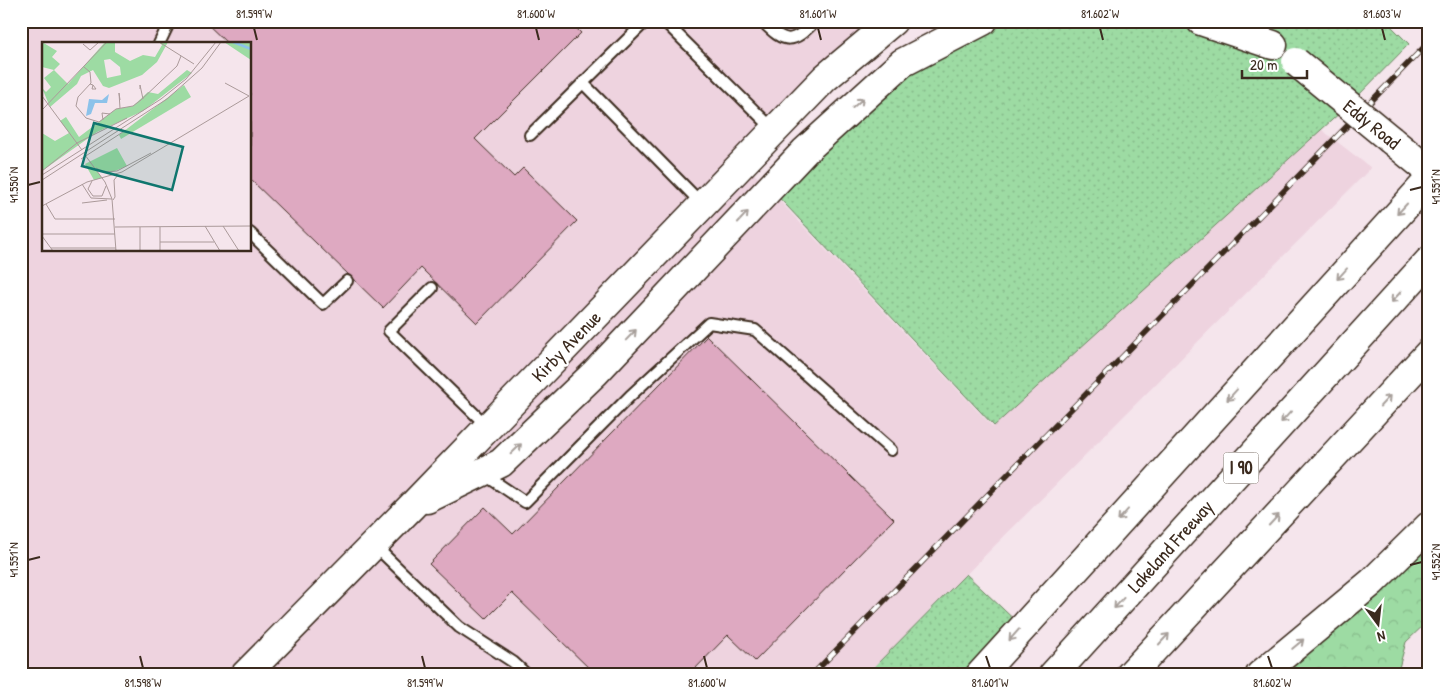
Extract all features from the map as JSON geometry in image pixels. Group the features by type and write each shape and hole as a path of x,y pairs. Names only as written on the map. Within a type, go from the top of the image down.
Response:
{"main road":[{"path":"825,78 867,21"},
{"name":"Kirby Avenue","path":"244,675 412,506 825,78 893,21"},
{"path":"412,506 501,463 588,379 805,151 902,64 983,21"},
{"path":"1201,21 1273,45"},
{"name":"Eddy Road","path":"1245,21 1429,171"},
{"path":"980,675 1429,180"},
{"name":"Lakeland Freeway","path":"1053,675 1429,261"},
{"path":"1130,675 1429,353"},
{"path":"1260,675 1372,582 1429,526"}],"lane":[{"path":"161,42 170,21"},
{"path":"530,135 646,21"},
{"path":"664,21 774,131"},
{"path":"762,21 783,39 792,40 802,34 815,21"},
{"path":"583,83 703,205"},
{"path":"251,234 323,304 347,282"},
{"path":"432,288 389,331 488,427"},
{"path":"482,473 525,502 630,396 709,323 754,330 891,450"},
{"path":"373,544 460,627 513,662 527,675"}],"shaded area":[{"path":"21,21 867,21 825,78 744,163 993,427 1304,116 1371,168 866,675 21,675"}],"green space":[{"path":"983,21 1386,21 1409,44 1353,101 994,426 770,188 902,63"},
{"path":"1429,526 1429,620 1406,642 1397,675 1260,675"},
{"path":"966,574 1022,627 980,675 866,675"}],"building":[{"path":"204,21 569,21 581,33 475,139 514,177 523,168 577,221 477,323 421,268 383,308 251,180 251,42 226,42"},
{"path":"707,336 894,519 755,661 728,635 689,675 596,675 512,593 486,619 429,564 485,507 513,534"}],"railway":[{"path":"812,675 1429,42"}]}
